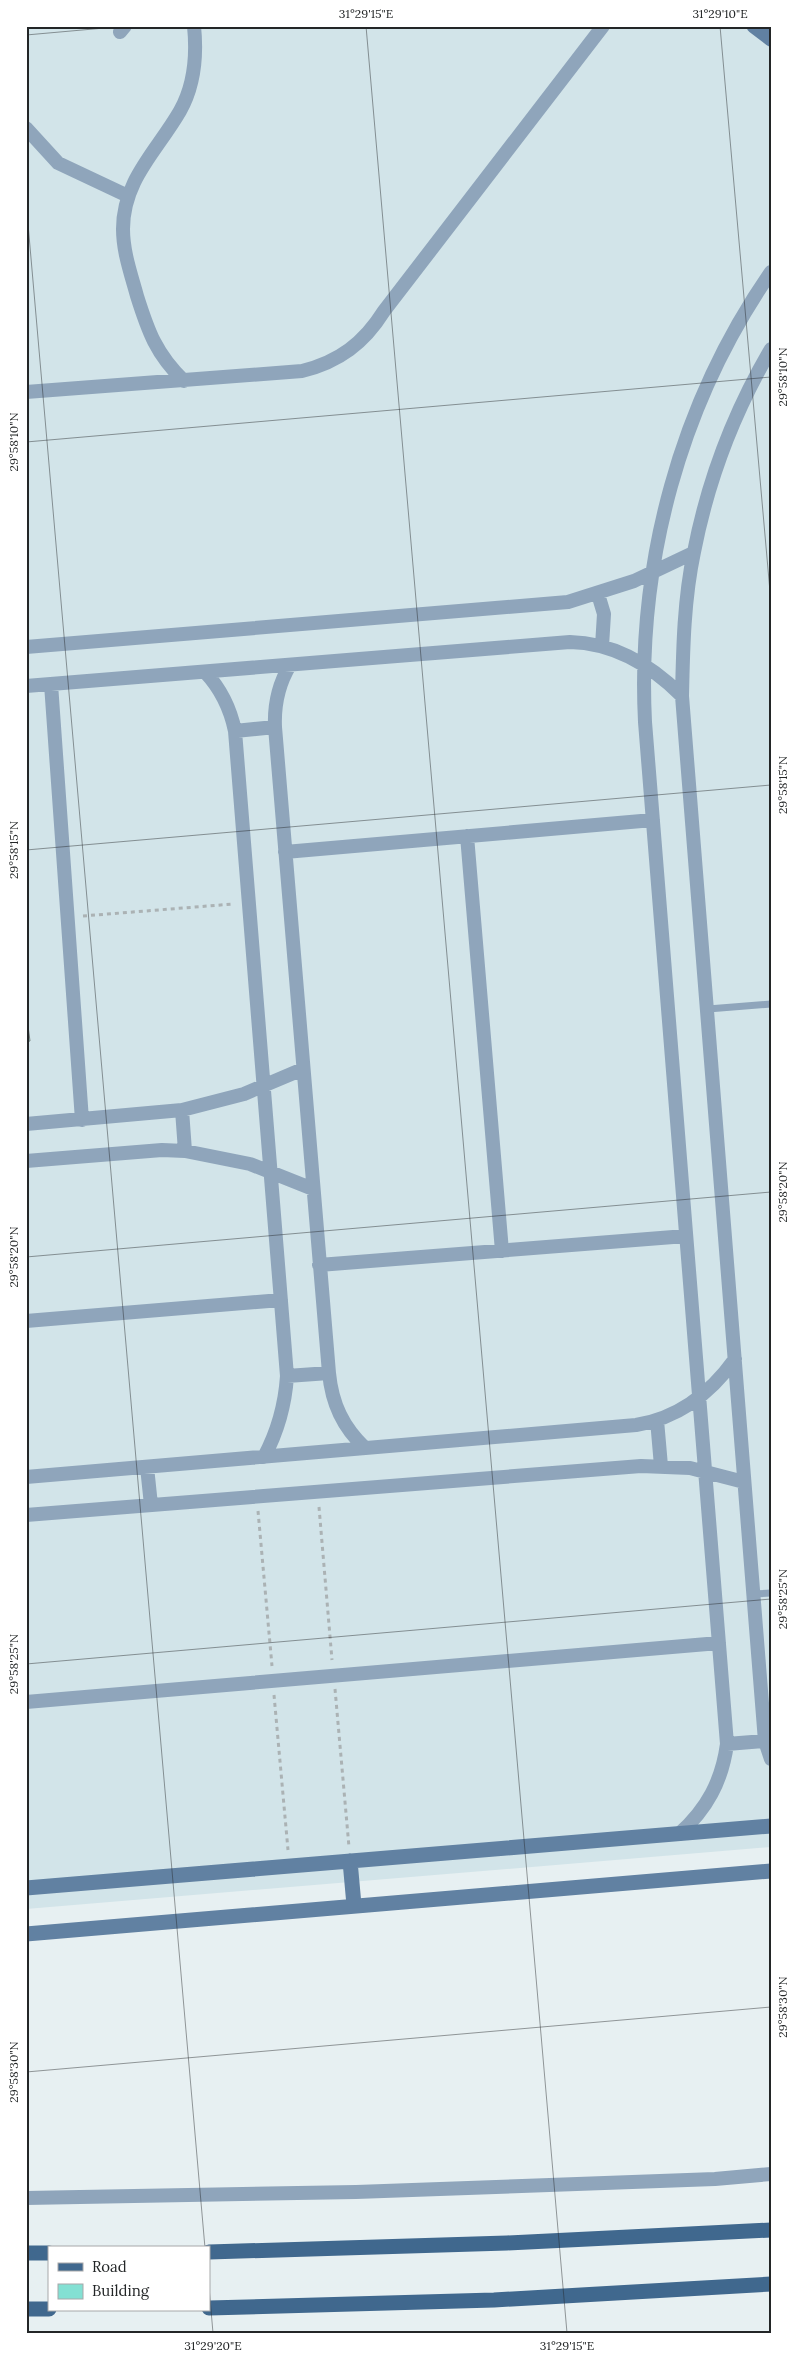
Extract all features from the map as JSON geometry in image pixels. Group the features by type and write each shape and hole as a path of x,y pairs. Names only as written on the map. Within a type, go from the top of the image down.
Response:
{"main road":[{"path":"210,2252 517,2242 771,2230"},
{"path":"26,2253 48,2253"},
{"path":"210,2308 494,2300 771,2284"},
{"path":"26,2309 48,2309"}],"street":[{"path":"184,381 165,361 149,334 130,270 124,245 123,229 128,196 142,167 180,111 186,97 194,69 194,26"},
{"path":"26,392 302,371 319,367 350,351 374,326 603,26"},
{"path":"26,128 58,163 128,196"},
{"path":"679,1834 698,1815 713,1794 725,1761 727,1744 645,722 643,665 651,574 660,526 671,485 698,407 734,332 771,272"},
{"path":"771,349 737,414 719,459 704,506 693,553 687,599 682,696 765,1741 771,1759"},
{"path":"26,647 568,602 598,594 651,574 693,553"},
{"path":"598,594 604,614 602,646"},
{"path":"26,686 570,642 602,646 631,657 658,674 682,696"},
{"path":"290,665 278,688 275,701 275,727 330,1387 339,1414 346,1427 365,1448"},
{"path":"205,672 214,682 228,705 235,731 282,1300 287,1376 284,1410 264,1457"},
{"path":"51,684 82,1120"},
{"path":"235,731 275,727"},
{"path":"285,852 653,820"},
{"path":"467,836 502,1251"},
{"path":"26,1124 182,1110 224,1100 264,1086 303,1069"},
{"path":"182,1110 185,1151"},
{"path":"26,1161 162,1150 185,1151 229,1158 271,1170 313,1189"},
{"path":"320,1265 686,1236"},
{"path":"26,1321 282,1300"},
{"path":"26,1477 636,1425 657,1420 686,1407 713,1387 735,1359"},
{"path":"287,1376 329,1373"},
{"path":"657,1420 661,1466"},
{"path":"26,1515 661,1466 705,1471 744,1482"},
{"path":"148,1467 150,1505"},
{"path":"26,1702 719,1643"},
{"path":"727,1744 765,1741"},
{"path":"26,1888 771,1826"},
{"path":"350,1861 354,1905"},
{"path":"26,1934 771,1871"},
{"path":"26,2198 366,2192 715,2179 771,2174"}],"lane":[{"path":"708,1009 771,1004"},
{"path":"753,1594 771,1593"}],"path":[{"path":"68,917 249,903"}],"shaded area":[{"path":"26,26 771,26 771,1847 26,1909"}],"building":[{"path":"26,1011 30,1041 26,1042"}]}
